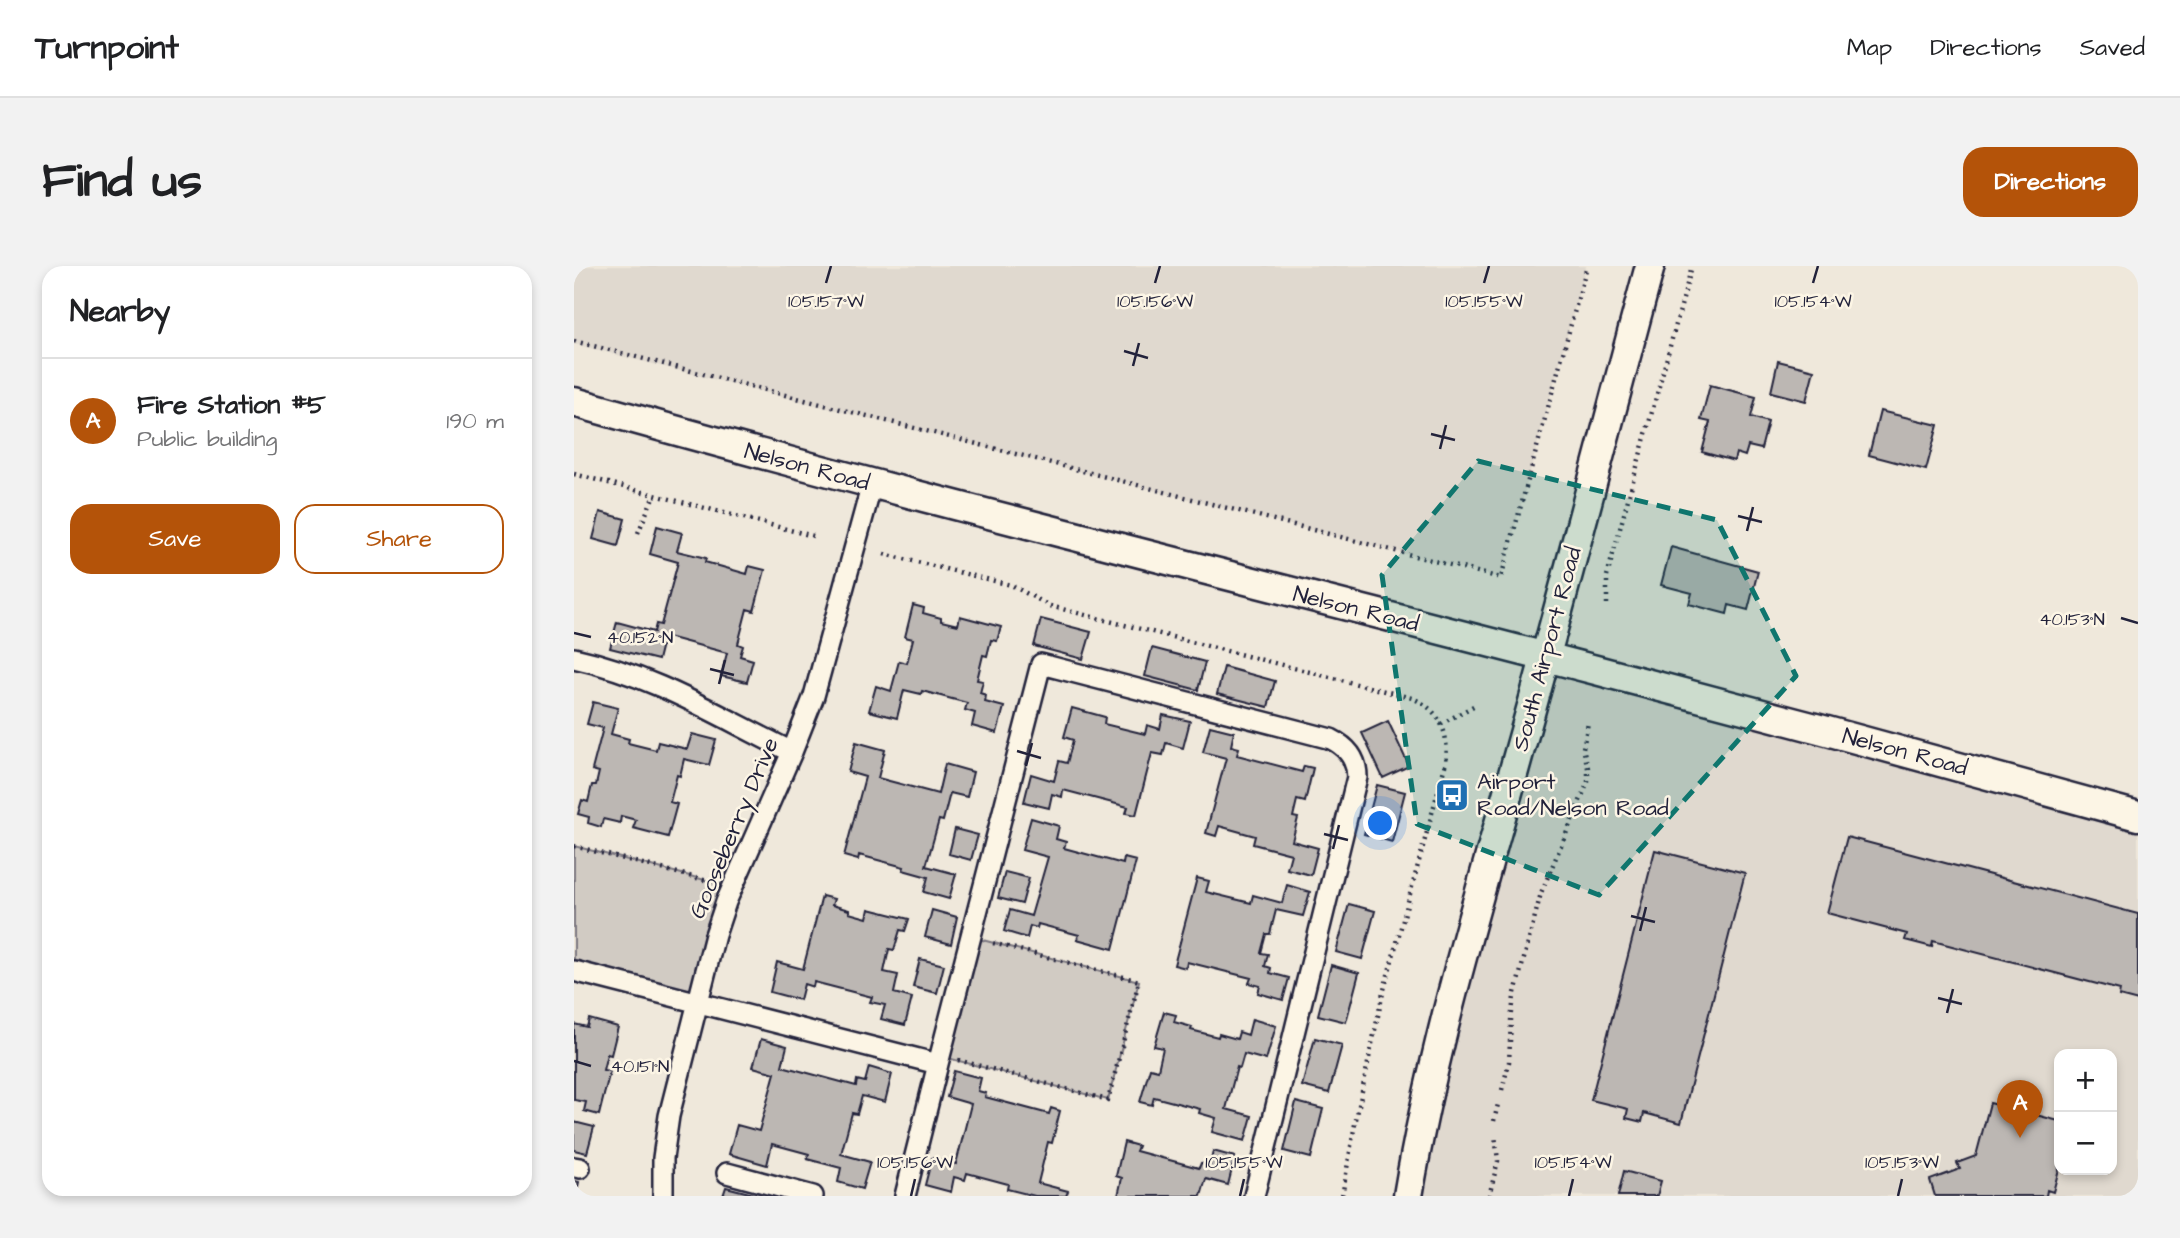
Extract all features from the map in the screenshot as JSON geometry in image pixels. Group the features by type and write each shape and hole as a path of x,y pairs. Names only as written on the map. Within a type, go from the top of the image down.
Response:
{"main road":[{"name":"South Airport Road","path":"1408,1196 1419,1132 1445,1020 1650,266"},
{"name":"Nelson Road","path":"574,402 872,485 1545,657 2138,816"}],"street":[{"name":"Gooseberry Drive","path":"663,1196 663,1158 669,1116 715,935 732,887 814,696 872,485"},
{"path":"574,658 617,669 660,685 792,752"},
{"path":"905,1196 1041,664 1320,736 1335,741 1353,758 1358,775 1356,787 1254,1196"},
{"path":"574,971 939,1060"},
{"path":"727,1173 813,1196"}],"path":[{"path":"574,341 1502,579 1587,266"},
{"path":"1607,604 1607,576 1692,266"},
{"path":"574,474 817,537"},
{"path":"638,533 654,495"},
{"path":"884,554 1011,585 1050,606 1412,698 1430,709 1441,724 1447,738 1446,762 1382,997 1342,1196"},
{"path":"1441,724 1477,704"},
{"path":"1502,1090 1509,1062 1514,997 1541,894 1588,782 1583,748 1588,723"},
{"path":"574,846 732,887"},
{"path":"939,1060 1108,1100 1139,981 971,937"},
{"path":"1494,1121 1498,1104"},
{"path":"1489,1196 1498,1161 1495,1135"}],"highlighted area":[{"path":"1478,461 1717,520 1796,676 1599,895 1417,824 1382,575"}],"shaded area":[{"path":"574,266 1586,266 1501,578 574,344"},
{"path":"1545,657 2138,817 2138,1196 1408,1196"},
{"path":"574,846 732,887 698,1003 574,971"},
{"path":"971,937 1139,981 1108,1100 940,1056"}],"building":[{"path":"1778,361 1814,370 1806,401 1771,392"},
{"path":"1710,385 1756,397 1751,417 1768,422 1761,449 1748,446 1745,456 1736,453 1734,461 1702,452 1710,422 1701,420"},
{"path":"1880,411 1938,425 1926,470 1869,455"},
{"path":"600,512 625,519 618,546 593,539"},
{"path":"657,526 682,533 677,551 706,558 705,562 747,574 749,566 765,570 754,611 747,609 738,644 743,646 740,656 753,660 747,682 721,676 727,653 664,636 658,660 610,648 617,622 654,632 656,624 661,625 678,562 650,554"},
{"path":"1671,547 1758,571 1748,610 1729,605 1727,614 1689,604 1692,593 1661,585"},
{"path":"913,605 924,608 923,613 941,618 941,621 958,625 960,616 1001,627 997,641 991,640 987,656 983,655 977,680 983,681 980,693 986,695 985,702 1004,707 997,733 972,726 975,713 965,710 967,703 922,691 921,694 904,690 897,718 869,711 876,686 891,691 899,661 907,663 913,639 905,637"},
{"path":"1041,619 1091,632 1083,659 1034,646"},
{"path":"1152,648 1205,662 1198,690 1145,676"},
{"path":"1224,667 1275,681 1268,707 1217,694"},
{"path":"593,702 618,708 611,734 629,739 628,743 656,750 658,742 687,749 692,734 716,740 709,765 684,759 670,802 677,804 668,837 633,828 636,820 621,816 620,823 603,819 601,827 588,823 589,817 578,814 582,800 588,802 599,772 592,770 603,728 587,724"},
{"path":"1072,708 1105,717 1104,724 1145,734 1147,725 1160,729 1163,715 1190,721 1183,748 1166,743 1163,755 1152,753 1136,815 1126,813 1128,807 1063,790 1062,797 1052,794 1049,808 1024,802 1031,774 1054,781 1059,761 1067,763 1073,740 1064,737"},
{"path":"1388,721 1409,766 1383,778 1362,733"},
{"path":"1210,726 1234,732 1231,746 1239,748 1237,755 1302,772 1304,766 1313,768 1305,802 1297,800 1293,817 1298,818 1292,841 1318,848 1311,875 1287,869 1291,854 1253,844 1255,836 1219,826 1216,836 1206,833 1226,758 1203,752"},
{"path":"856,742 885,750 878,778 938,794 945,764 973,772 967,797 950,793 926,866 956,874 949,899 924,892 928,877 903,870 904,867 859,855 858,860 844,856 865,777 848,772"},
{"path":"1377,785 1405,792 1392,842 1364,834"},
{"path":"1031,818 1059,826 1056,839 1066,842 1064,848 1123,864 1124,858 1136,861 1113,949 1077,939 1079,935 1038,924 1037,928 1030,926 1027,938 1004,931 1010,910 1031,916 1048,857 1022,850"},
{"path":"955,829 978,835 971,860 949,854"},
{"path":"1847,837 2138,914 2138,1001 2119,996 2120,990 1933,941 1932,947 1905,940 1907,934 1827,913"},
{"path":"1655,850 1745,873 1681,1123 1644,1113 1642,1122 1626,1118 1628,1109 1591,1100"},
{"path":"1005,872 1029,878 1022,904 998,898"},
{"path":"1197,878 1209,881 1206,892 1251,903 1253,895 1282,903 1287,885 1310,892 1303,916 1276,910 1270,934 1266,934 1261,953 1268,954 1265,966 1271,968 1270,973 1289,978 1283,1000 1258,993 1260,986 1249,983 1251,978 1187,962 1186,968 1174,965"},
{"path":"822,896 834,899 832,905 867,918 869,909 909,919 905,931 900,930 894,950 889,949 884,972 898,975 894,993 912,998 905,1025 881,1019 885,1005 870,1002 872,997 814,982 813,987 804,984 800,1000 770,992 777,962 803,969"},
{"path":"1349,904 1375,911 1362,959 1336,952"},
{"path":"932,910 957,917 951,944 925,937"},
{"path":"920,959 944,965 937,993 913,987"},
{"path":"1331,965 1359,973 1346,1022 1318,1015"},
{"path":"1164,1012 1176,1015 1174,1022 1192,1027 1191,1030 1218,1037 1219,1034 1237,1039 1239,1032 1248,1035 1252,1019 1276,1026 1266,1060 1244,1054 1240,1068 1237,1067 1226,1109 1252,1116 1245,1141 1212,1132 1216,1118 1199,1113 1200,1109 1154,1097 1152,1105 1140,1102 1150,1068 1158,1070 1163,1048 1154,1046"},
{"path":"589,1019 618,1027 611,1055 607,1054 603,1070 610,1071 599,1115 584,1111 586,1102 574,1100 574,1024 587,1027"},
{"path":"1315,1038 1342,1045 1329,1093 1302,1086"},
{"path":"761,1039 787,1046 782,1066 856,1086 857,1080 865,1082 869,1067 892,1074 885,1102 862,1096 857,1114 852,1113 841,1154 870,1162 862,1189 838,1182 841,1168 807,1159 809,1154 772,1144 767,1165 729,1154 737,1125 759,1131 775,1073 753,1067"},
{"path":"954,1071 981,1078 978,1091 986,1093 985,1097 1049,1114 1051,1108 1060,1111 1052,1143 1048,1142 1038,1183 1068,1191 1066,1196 1035,1196 1007,1189 1008,1184 967,1173 965,1180 954,1177 951,1192 925,1185 932,1158 956,1164 971,1104 947,1097"},
{"path":"1296,1102 1323,1109 1311,1158 1284,1151"},
{"path":"1990,1103 2054,1120 2054,1175 2057,1175 2053,1192 2047,1190 2046,1196 1935,1196 1930,1180 1960,1169 1957,1163 1976,1156"},
{"path":"574,1122 594,1127 587,1153 574,1150"},
{"path":"1124,1142 1138,1146 1136,1151 1199,1168 1201,1163 1210,1165 1213,1151 1235,1157 1228,1185 1206,1179 1201,1196 1118,1196 1122,1178 1116,1176"},
{"path":"1624,1171 1661,1181 1657,1196 1618,1196"},
{"path":"574,1181 579,1182 576,1196 574,1196"},
{"path":"726,1187 761,1196 723,1196"}],"place":[{"name":"Airport Road/Nelson Road","path":"1452,795"},
{"name":"Fire Station #5","path":"2020,1138"}]}
